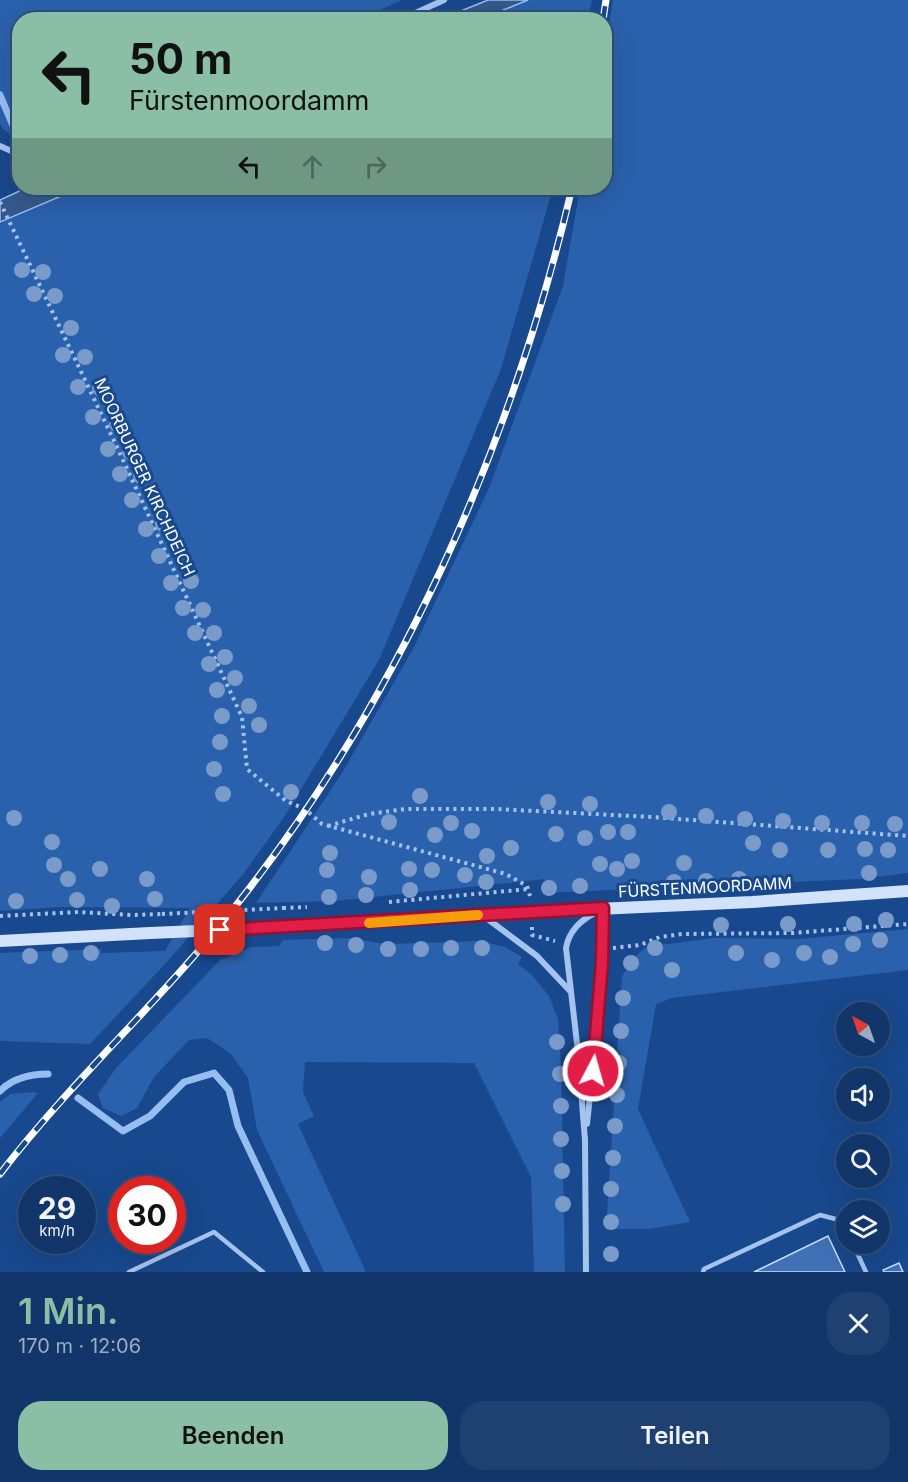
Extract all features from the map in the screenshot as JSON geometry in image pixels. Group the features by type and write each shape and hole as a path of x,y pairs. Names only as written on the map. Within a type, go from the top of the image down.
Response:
{"main road":[{"name":"FÜRSTENMOORDAMM","path":"0,941 763,901 908,891"}],"street":[{"path":"418,12 444,0"},
{"path":"585,1140 596,1048 603,908"},
{"path":"586,1272 585,1140 566,948 568,940 580,923 603,908"},
{"path":"482,915 537,956 571,992"}],"lane":[{"path":"703,1272 704,1269 820,1215 836,1219"},
{"path":"129,1272 214,1232 263,1272"},
{"path":"858,1254 866,1272"}],"path":[{"name":"MOORBURGER KIRCHDEICH","path":"0,202 242,717 247,769 286,801 305,809 327,826"},
{"path":"327,826 369,814 405,809 473,808 652,817 908,836"},
{"path":"327,826 506,874 524,883 529,889 532,935 547,939"},
{"path":"378,903 529,889"},
{"path":"0,916 78,912 131,915 319,906"},
{"path":"602,949 640,945 682,934 793,933 908,924"}],"shaded area":[{"path":"0,0 402,0 376,12 12,12 12,135 0,124"},
{"path":"488,0 528,0 498,12 458,12"},
{"path":"528,0 592,0 589,12 498,12"},
{"path":"613,0 908,0 908,873 860,879 545,893 545,879 335,901 256,903 342,773 413,649 489,488 563,286 579,195 612,195 611,12"},
{"path":"12,194 64,195 0,222 0,200"},
{"path":"64,195 551,195 501,369 379,660 285,816 244,873 166,963 90,1044 0,1041 0,953 101,949 101,953 165,951 190,908 61,907 0,911 0,222"},
{"path":"908,929 908,970 672,998 656,1004 638,1109 690,1222 648,1229 606,1229 622,976 633,959 646,947 713,938 798,939"},
{"path":"349,938 386,944 480,941 505,947 522,957 518,964 531,974 549,996 558,1019 561,1065 565,1272 534,1272 531,1177 474,1063 305,1062 303,1092 314,1116 298,1124 366,1272 324,1272 257,1130 248,1078 230,1053 207,1038 189,1040 154,1077 137,1108 121,1116 103,1108 98,1094 116,1068 220,960 251,947 279,946 283,940"},
{"path":"38,1093 0,1138 0,1102 10,1094"}],"building":[{"path":"828,1236 845,1272 754,1272"},
{"path":"899,1263 903,1272 884,1272 883,1270"}],"waterway":[{"path":"0,95 12,123"},
{"path":"78,1098 123,1131 150,1116 184,1082 214,1073 229,1090 238,1126 307,1272"},
{"path":"0,1091 10,1083 22,1078 48,1074"}],"railway":[{"path":"604,12 606,0"},
{"path":"0,1174 57,1106 177,976 234,908 294,828 348,744 398,657 442,567 482,475 517,380 547,285 570,195"}],"slow traffic":[{"path":"369,923 478,915"}],"route":[{"path":"220,930 603,908 602,963 593,1071"}]}
